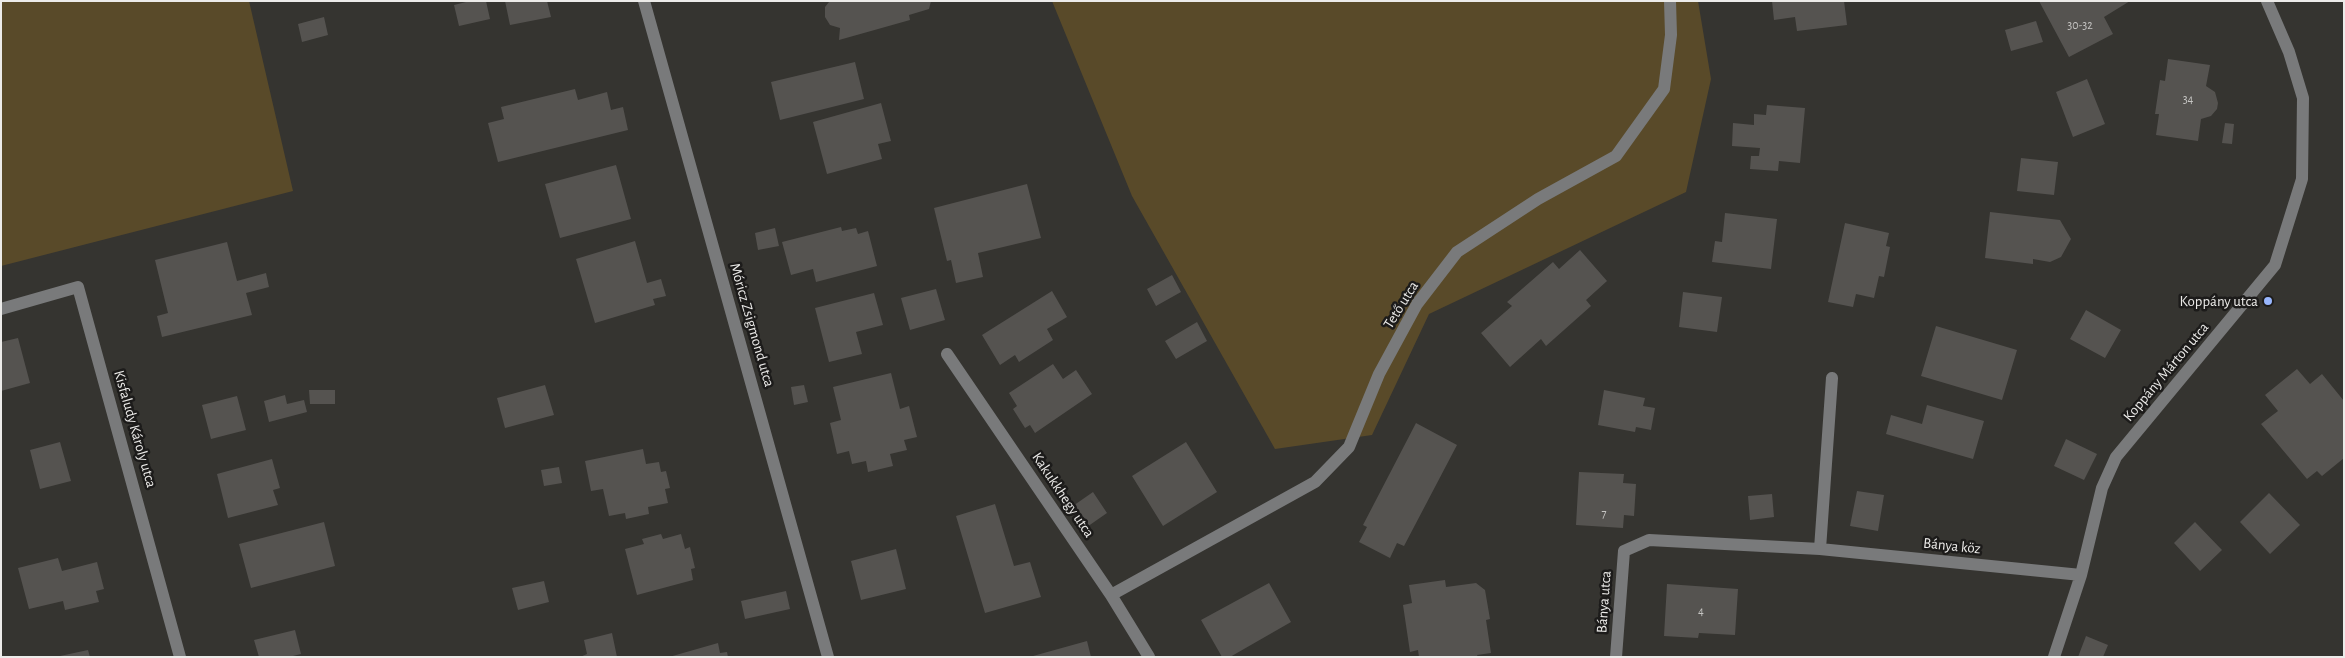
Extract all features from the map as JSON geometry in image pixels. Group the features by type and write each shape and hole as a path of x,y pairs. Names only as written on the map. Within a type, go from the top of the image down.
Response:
{"street":[{"name":"Móricz Zsigmond utca","path":"644,1 828,657"},
{"name":"Tető utca","path":"1111,594 1314,482 1350,448 1380,374 1417,304 1457,252 1538,200 1616,156 1664,88 1671,35 1670,1"},
{"name":"Koppány Márton utca","path":"2054,657 2081,575 2102,488 2116,457 2275,265 2302,179 2303,98 2289,52 2267,1"},
{"name":"Kisfaludy Károly utca","path":"1,309 78,287 180,657"},
{"name":"Kakukkhegy utca","path":"947,354 1111,594 1149,657"},
{"path":"1820,549 1832,378"},
{"name":"Bánya köz","path":"1624,551 1649,540 1820,549 2081,575"},
{"name":"Bánya utca","path":"1616,657 1624,551"}],"shaded area":[{"path":"1,1 249,1 293,191 1,266"},
{"path":"1052,1 1698,1 1711,79 1686,192 1429,314 1372,435 1275,449 1132,196"}],"building":[{"path":"470,1 486,1 490,19 459,26 454,5"},
{"path":"505,1 547,1 551,17 510,25"},
{"path":"931,1 929,9 909,15 910,20 839,40 840,28 830,25 825,17 825,7 829,2"},
{"path":"1772,1 1844,1 1847,25 1797,31 1795,17 1774,20"},
{"path":"2039,1 2130,1 2104,17 2113,34 2069,57"},
{"path":"324,17 328,35 302,42 298,24"},
{"path":"2036,21 2043,42 2011,51 2005,30"},
{"path":"2168,59 2210,65 2206,86 2215,92 2218,103 2217,109 2211,116 2201,119 2198,141 2156,135 2159,114 2155,114 2160,80 2165,81"},
{"path":"855,62 864,99 780,120 771,82"},
{"path":"2087,79 2105,124 2073,137 2056,92"},
{"path":"575,89 578,100 607,92 611,110 623,107 628,130 498,162 488,123 504,119 501,107"},
{"path":"881,103 891,141 878,144 882,159 827,174 813,122"},
{"path":"1767,105 1805,108 1800,163 1779,161 1778,171 1750,169 1751,156 1759,156 1760,148 1732,146 1733,123 1754,125 1754,114 1766,115"},
{"path":"2225,123 2234,124 2232,144 2222,143"},
{"path":"2021,158 2058,162 2054,195 2017,191"},
{"path":"616,165 631,219 560,238 545,184"},
{"path":"1027,184 1041,238 978,253 983,277 956,283 951,260 947,261 934,208"},
{"path":"1990,212 2060,220 2071,239 2061,257 2050,262 2033,259 2033,264 1985,258"},
{"path":"1725,213 1777,219 1771,269 1712,262 1715,241 1722,242"},
{"path":"1845,223 1889,233 1886,246 1890,247 1884,277 1879,276 1874,298 1856,294 1853,307 1828,302"},
{"path":"841,227 842,231 856,228 858,234 868,231 877,266 816,282 813,269 791,275 782,242"},
{"path":"775,228 779,246 758,250 755,233"},
{"path":"635,241 647,283 661,279 666,296 653,299 655,305 595,323 576,259"},
{"path":"227,242 237,281 266,273 269,287 246,293 252,315 162,337 157,316 168,313 155,260"},
{"path":"1580,250 1607,281 1586,300 1591,306 1546,346 1541,339 1510,367 1481,333 1512,306 1507,302 1553,262 1559,269"},
{"path":"1172,275 1181,292 1156,306 1147,289"},
{"path":"936,289 945,320 910,330 901,298"},
{"path":"1052,291 1067,317 1047,329 1053,340 1019,362 1015,355 1000,365 982,335"},
{"path":"1683,292 1722,297 1717,332 1679,327"},
{"path":"874,293 883,325 856,332 862,354 829,362 815,308"},
{"path":"2086,310 2121,330 2105,358 2070,339"},
{"path":"1197,322 1207,341 1176,359 1165,341"},
{"path":"1936,326 2017,350 2002,400 1921,376"},
{"path":"18,338 30,383 1,391 1,342"},
{"path":"1053,364 1063,379 1076,370 1092,394 1035,433 1030,425 1025,428 1013,409 1017,406 1009,393"},
{"path":"2297,369 2310,384 2322,374 2344,401 2344,458 2322,476 2317,471 2307,479 2261,424 2278,411 2265,395"},
{"path":"891,373 900,409 909,406 917,437 904,440 907,450 890,454 893,466 868,472 866,461 852,464 849,451 837,454 830,423 841,420 833,387"},
{"path":"545,385 554,415 505,428 497,398"},
{"path":"804,385 808,402 794,405 791,387"},
{"path":"309,390 335,390 335,404 310,404"},
{"path":"1604,390 1645,398 1643,406 1655,408 1651,430 1636,427 1635,432 1598,425"},
{"path":"285,395 287,404 304,400 307,412 269,422 264,401"},
{"path":"237,396 246,430 211,439 202,405"},
{"path":"1927,405 1984,421 1973,459 1886,434 1891,415 1922,424"},
{"path":"1416,423 1457,445 1404,546 1397,543 1390,558 1359,542 1367,527 1363,525"},
{"path":"2066,439 2097,454 2084,480 2054,466"},
{"path":"60,442 71,481 40,489 30,450"},
{"path":"1186,442 1217,492 1163,526 1132,476"},
{"path":"643,449 646,464 659,462 661,472 666,471 670,488 665,489 668,503 648,507 649,514 626,519 625,513 609,516 603,489 591,491 585,461"},
{"path":"272,459 280,488 273,490 278,505 228,518 217,474"},
{"path":"559,467 562,483 544,486 541,470"},
{"path":"1579,472 1624,474 1623,483 1636,484 1634,516 1624,515 1623,528 1576,525"},
{"path":"1857,491 1884,495 1878,531 1850,526"},
{"path":"1093,492 1107,513 1084,529 1070,508"},
{"path":"2269,493 2300,525 2270,554 2240,522"},
{"path":"1772,494 1774,517 1750,520 1748,496"},
{"path":"995,504 1014,566 1030,562 1041,597 985,613 956,516"},
{"path":"324,522 335,566 251,588 239,544"},
{"path":"2195,522 2222,550 2200,571 2174,543"},
{"path":"661,534 663,539 681,534 685,549 690,547 695,568 691,569 693,580 637,595 625,549 644,544 642,539"},
{"path":"896,549 906,589 861,600 851,561"},
{"path":"58,558 62,571 97,562 104,589 96,591 99,602 65,610 63,601 29,609 18,568"},
{"path":"1445,580 1446,587 1476,583 1485,590 1490,619 1486,620 1491,653 1477,655 1478,657 1419,657 1418,650 1410,652 1403,605 1412,603 1409,585"},
{"path":"544,581 549,602 518,610 512,588"},
{"path":"1269,583 1291,622 1230,657 1222,657 1201,620"},
{"path":"1667,584 1738,589 1735,635 1699,633 1698,638 1664,636"},
{"path":"786,591 790,609 745,619 741,601"},
{"path":"295,630 301,654 289,657 259,657 254,640"},
{"path":"612,633 617,657 580,657 587,654 584,640"},
{"path":"2086,636 2108,645 2103,657 2078,657"},
{"path":"1087,641 1091,657 1033,657 1033,656"},
{"path":"718,643 720,653 727,652 728,657 669,657"},
{"path":"88,650 90,657 60,657 60,656"}],"place":[{"name":"Koppány utca","path":"2268,301"}]}
